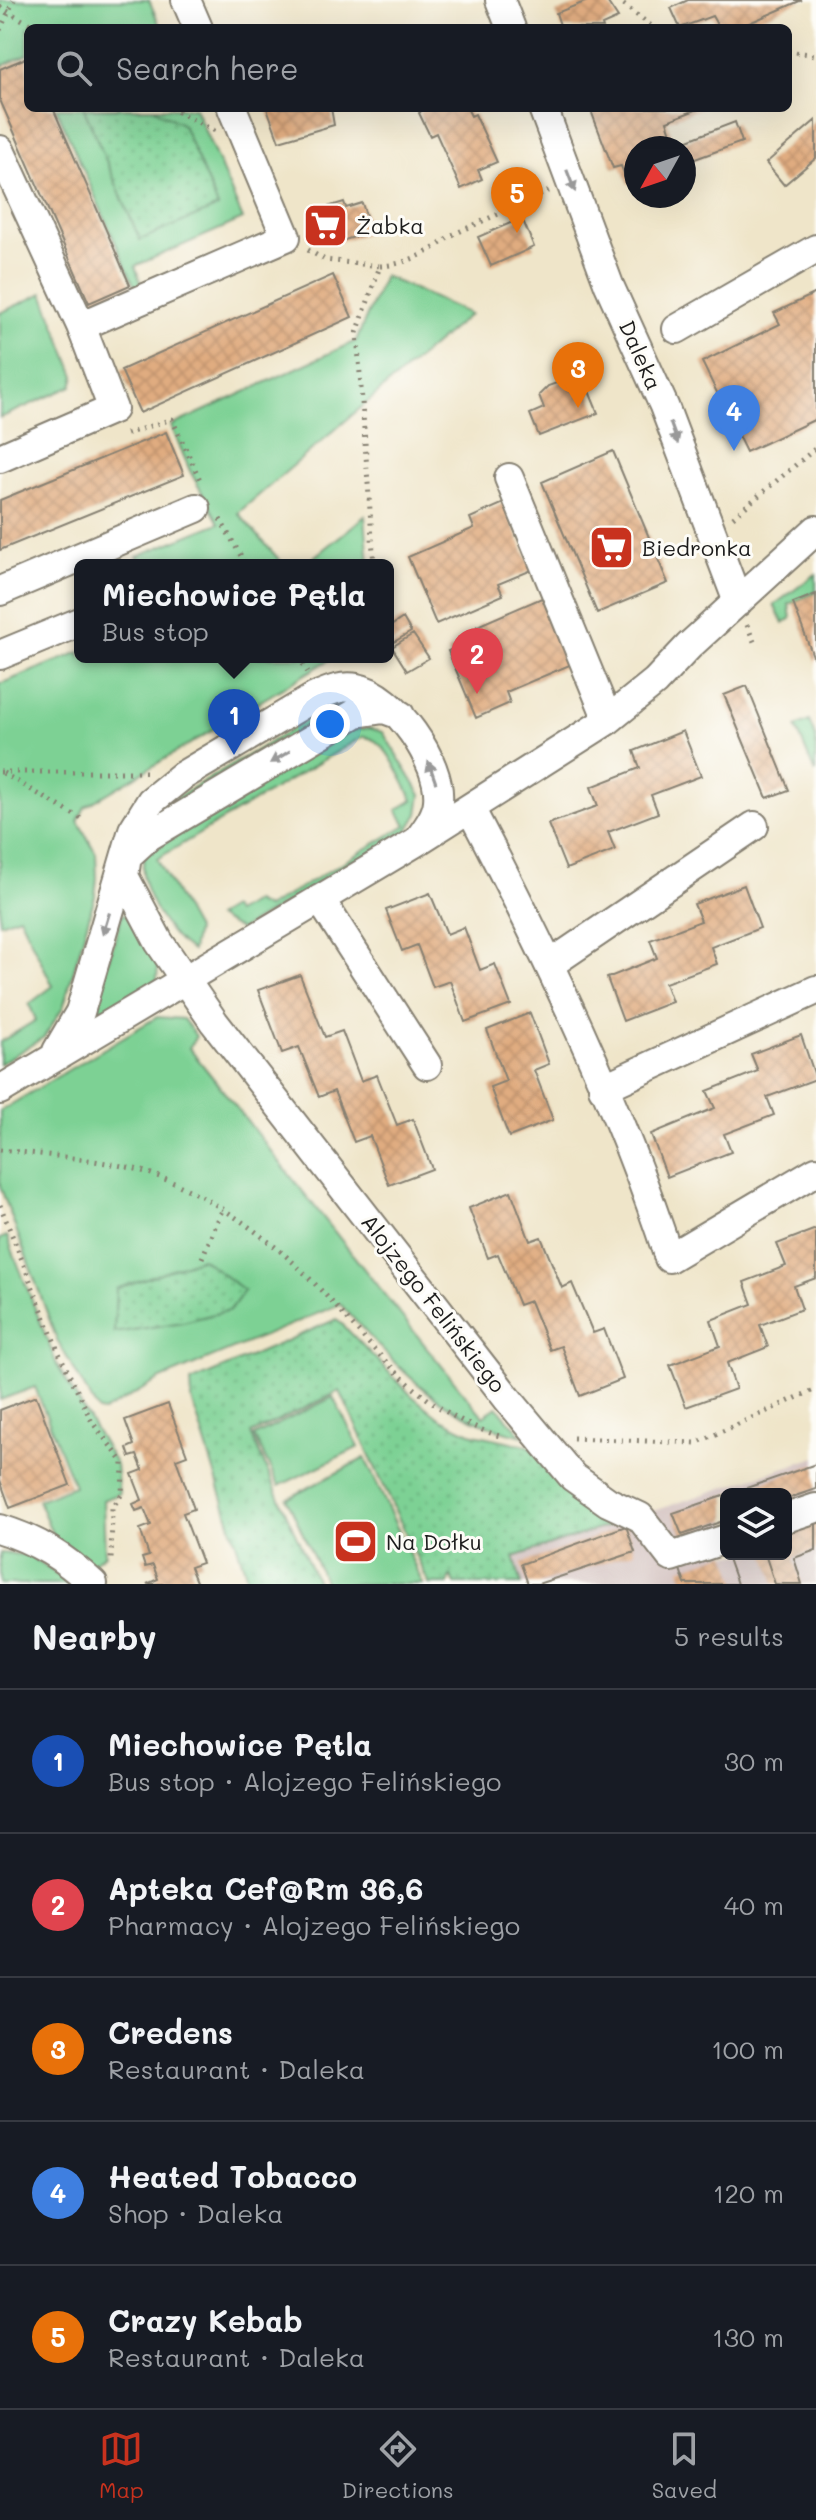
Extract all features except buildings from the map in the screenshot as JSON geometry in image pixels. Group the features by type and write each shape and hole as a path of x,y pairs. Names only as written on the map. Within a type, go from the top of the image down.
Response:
{"street":[{"path":"186,0 196,24"},
{"path":"500,0 509,24"},
{"path":"81,326 286,237 234,112"},
{"name":"Daleka","path":"545,112 609,285 664,406 738,602"},
{"path":"0,150 81,326 113,409 0,458"},
{"path":"677,329 816,249"},
{"path":"509,478 608,720"},
{"path":"75,559 205,504"},
{"path":"0,1090 416,842 608,720 655,682 816,530"},
{"path":"0,591 74,560"},
{"path":"0,655 74,624"},
{"path":"51,1058 67,1039 80,1012 133,830 164,789 315,697 336,688 355,687 371,692 400,715 437,780 438,802 430,823 416,842"},
{"path":"470,808 549,965 603,1088 669,1258 816,1171"},
{"path":"549,965 754,826"},
{"name":"Alojzego Felińskiego","path":"123,866 127,883 184,979 573,1477 608,1502 640,1517 671,1557 720,1541"},
{"path":"320,899 427,1065"},
{"path":"603,1088 816,990"},
{"path":"792,1516 816,1508"},
{"path":"0,1529 26,1537 102,1576"}],"path":[{"path":"0,30 14,0"},
{"path":"617,0 649,24"},
{"path":"0,7 30,24"},
{"path":"792,52 816,55"},
{"path":"176,112 204,129 244,138"},
{"path":"286,237 325,260 396,265 441,244 452,235 572,181"},
{"path":"374,559 357,333 380,266"},
{"path":"113,409 125,435 172,419 205,504 242,559"},
{"path":"711,535 816,448"},
{"path":"303,663 311,677"},
{"path":"1,772 153,771"},
{"path":"1,772 81,819"},
{"path":"0,1150 139,1170 223,1208 287,1257 422,1398 469,1427 505,1437 696,1443 816,1389"},
{"path":"0,1205 59,1353 92,1422 123,1462 122,1494 112,1508 102,1576"},
{"path":"202,1258 223,1208"}],"shaded area":[{"path":"816,1457 816,1584 522,1584 514,1557 720,1489 720,1560 792,1560 792,1488 722,1488"}],"green space":[{"path":"0,0 149,0 159,24 24,24 24,56 0,67"},
{"path":"58,112 197,112 243,219 135,266 142,286 135,287"},
{"path":"85,112 160,112 183,125 218,207 140,240"},
{"path":"384,276 470,314 238,513 279,559 138,559 137,556 219,523 190,471 171,426 356,341"},
{"path":"43,293 75,376 72,386 0,418 0,313"},
{"path":"365,516 369,559 311,559"},
{"path":"816,574 816,592 789,604 791,619 783,623 774,605"},
{"path":"74,654 74,663 324,663 85,807 78,821 96,853 97,878 95,896 63,1008 44,1037 0,1064 0,1042 36,1020 29,1004 53,986 19,916 0,923 0,684"},
{"path":"319,713 325,715 161,816 157,809"},
{"path":"809,721 816,738 815,773 796,727"},
{"path":"369,728 383,732 421,795 418,814 408,830 240,930 216,917 231,908 235,913 254,902 266,908 406,825 397,810 413,800 386,751 371,738 362,737 157,859 196,930 192,951 182,944 163,921 147,892 143,864 147,853 352,730"},
{"path":"128,914 158,964 157,980 102,1012 96,1001 122,915"},
{"path":"157,1017 183,1019 196,1036 189,1048 445,1370 483,1416 497,1407 523,1436 466,1416 442,1402 400,1368 340,1304 161,1379 103,1412 98,1411 57,1340 0,1186 0,1111"},
{"path":"7,1236 57,1365 116,1465 119,1494 103,1500 105,1554 90,1565 57,1545 38,1500 74,1486 35,1387 0,1400 0,1239"},
{"path":"202,1258 244,1291 230,1310 183,1322 114,1333 116,1289"},
{"path":"337,1319 411,1395 439,1418 470,1433 529,1446 566,1490 617,1523 514,1557 522,1584 455,1584 451,1576 448,1584 429,1584 340,1391 251,1434 318,1584 249,1584 192,1400 191,1382"},
{"path":"333,1397 359,1447 279,1486 254,1436"},
{"name":"Na Dołku","path":"365,1458 423,1584 326,1584 287,1499"},
{"path":"0,1553 28,1555 71,1584 0,1584"}],"place":[{"name":"Żabka","path":"325,225"},
{"name":"Crazy Kebab","path":"517,233"},
{"name":"Credens","path":"578,408"},
{"name":"Heated Tobacco","path":"734,451"},
{"name":"Biedronka","path":"611,547"},
{"name":"Apteka Cef@Rm 36,6","path":"477,694"},
{"name":"Miechowice Pętla","path":"234,755"},
{"name":"Na Dołku","path":"355,1541"}]}
